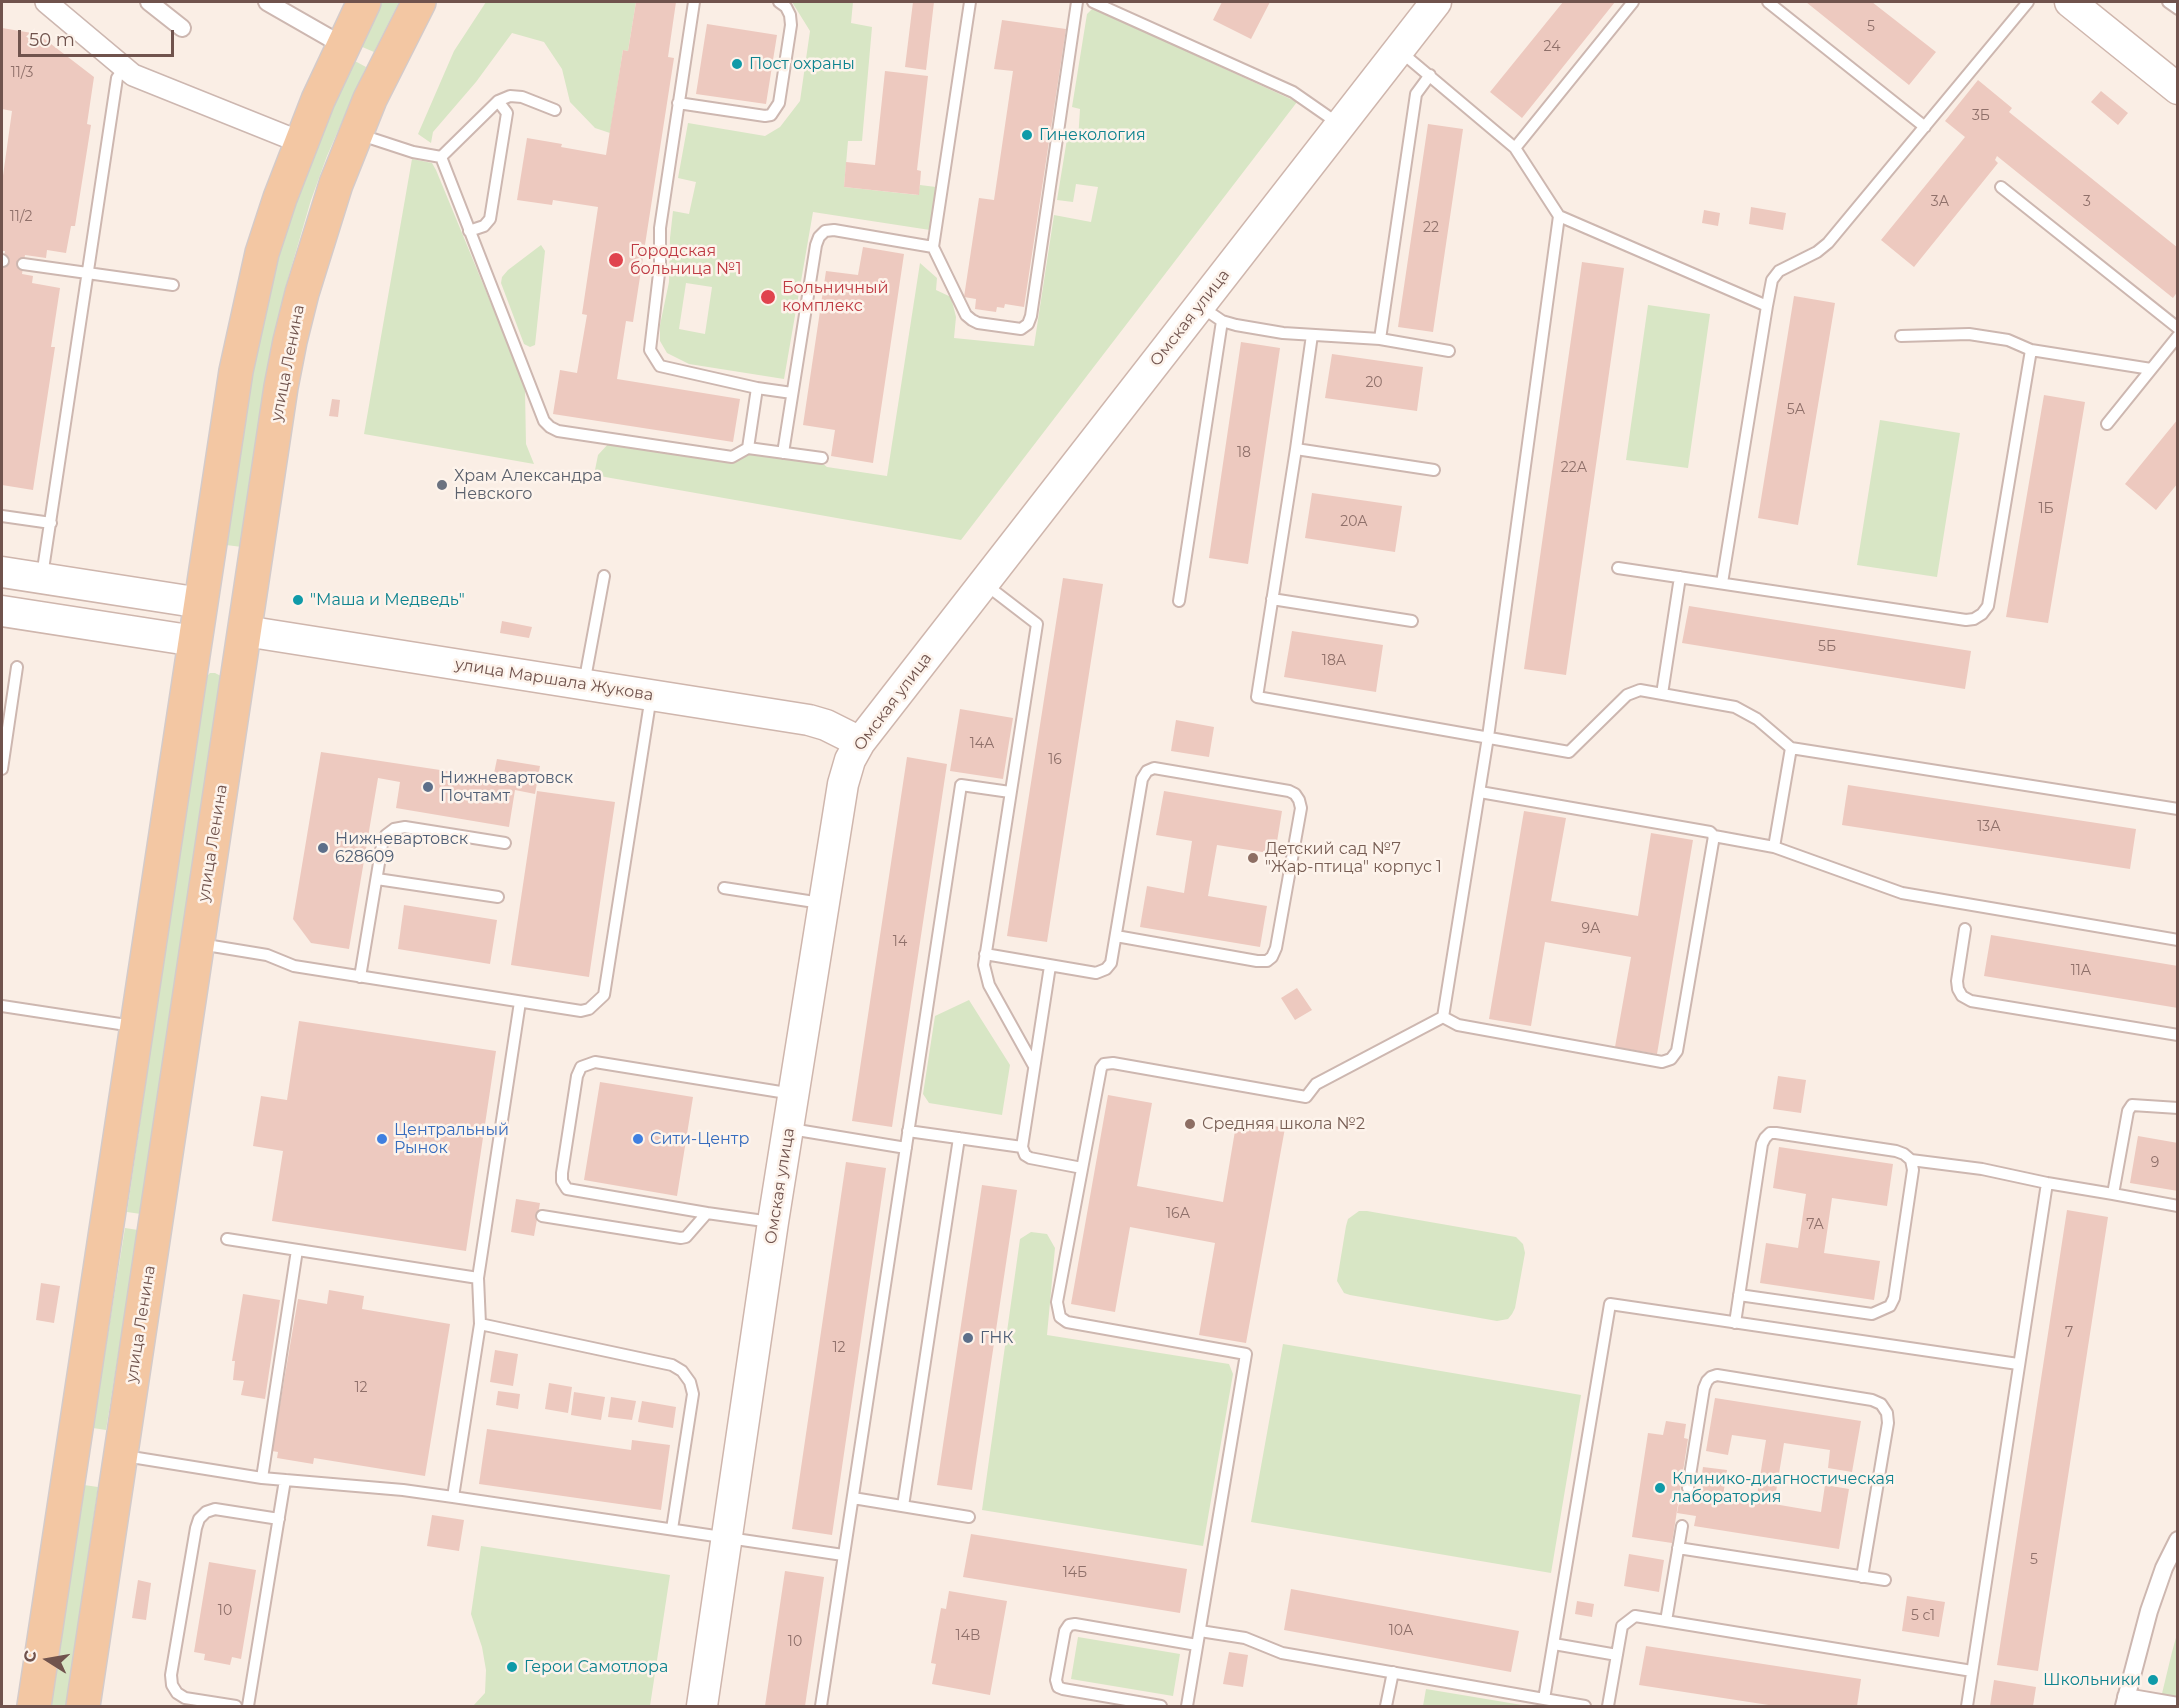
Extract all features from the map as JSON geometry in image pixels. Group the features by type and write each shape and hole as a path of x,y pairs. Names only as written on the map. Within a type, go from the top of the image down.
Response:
{"main road":[{"path":"34,1707 230,408 248,314 262,253 300,142 342,45 364,2"},
{"name":"улица Ленина","path":"83,1707 290,341 319,236 355,133 419,2"},
{"name":"Омская улица","path":"702,1707 773,1222 843,784 850,760 860,742 985,584 1211,313 1340,125 1436,2"},
{"path":"2070,2 2178,89"},
{"path":"2,572 201,603 245,631"},
{"path":"2,611 195,641 245,631"},
{"name":"улица Маршала Жукова","path":"245,631 809,720 826,725 860,742"},
{"path":"72,1455 120,1459"}],"street":[{"path":"46,2 133,75 300,142"},
{"path":"149,2 182,28"},
{"path":"267,2 342,45"},
{"path":"2178,1540 2164,1568 2149,1611 2125,1702 2178,1706"}],"lane":[{"path":"694,2 660,228 660,265 650,350 660,366 757,388 792,393"},
{"path":"678,103 771,115 779,103 791,24 786,7 779,2"},
{"path":"970,2 933,247 966,315 978,324 1021,328 1028,324 1031,316 1077,2"},
{"path":"1093,2 1293,92 1340,125"},
{"path":"1515,148 1633,2"},
{"path":"1768,2 1925,127"},
{"path":"1722,583 1772,280 1779,271 1816,252 1828,243 2028,2"},
{"path":"2168,2 2178,9"},
{"path":"1398,50 1515,148 1559,216 1767,306"},
{"path":"42,579 117,78 124,68"},
{"path":"1380,339 1416,94 1430,75"},
{"path":"441,157 498,101 510,96 522,97 555,110"},
{"path":"469,231 484,226 490,219 507,112 498,101"},
{"path":"355,133 413,152 441,157"},
{"path":"441,157 544,421 550,427 558,431 732,457 748,448 822,458"},
{"path":"2001,187 2178,328"},
{"path":"1443,1017 1488,737 1559,216"},
{"path":"783,453 819,237 825,231 834,230 933,247"},
{"path":"23,264 173,285"},
{"path":"1179,601 1211,313 1283,333 1380,339 1449,351"},
{"path":"1900,336 1969,334 2008,340 2031,350 2151,369"},
{"path":"1312,335 1257,697 1569,752 1627,695 1640,690 1735,707 1757,719 1791,748 2178,809"},
{"path":"2107,424 2178,336"},
{"path":"1618,568 1966,620 1974,619 1988,606 2031,350"},
{"path":"748,448 757,388"},
{"path":"1296,449 1434,470"},
{"path":"2,516 51,523"},
{"path":"584,684 604,576"},
{"path":"1662,694 1680,577"},
{"path":"985,584 1037,624 984,965 988,985 1034,1066"},
{"path":"1272,599 1412,621"},
{"path":"2,769 17,667"},
{"path":"197,944 267,955 294,966 360,977 581,1011 589,1009 604,995 651,695"},
{"path":"1774,846 1791,748"},
{"path":"985,954 1096,973 1102,972 1111,963 1142,779 1147,771 1155,768 1289,791 1296,795 1300,808 1276,948 1272,957 1267,961 1116,936"},
{"path":"821,1707 961,785 1010,792"},
{"path":"1480,792 1710,832 1714,836 1774,846 1902,893 2178,940"},
{"path":"360,977 382,845 386,835 394,829 405,827 505,843"},
{"path":"1443,1017 1458,1025 1662,1062 1671,1059 1677,1051 1714,836"},
{"path":"377,879 498,897"},
{"path":"724,888 824,904"},
{"path":"1965,929 1957,981 1962,996 1971,1001 2178,1035"},
{"path":"1050,966 1022,1147 1025,1155 1030,1158 1082,1168"},
{"path":"453,1497 480,1324 478,1278 520,1002"},
{"path":"2,1006 136,1026"},
{"path":"1191,1706 1197,1645 1246,1354 1067,1322 1060,1317 1058,1302 1099,1075 1104,1064 1113,1063 1306,1097 1316,1084 1443,1017"},
{"path":"773,1222 567,1189 562,1182 562,1173 577,1076 581,1067 595,1062 794,1094"},
{"path":"2113,1194 2128,1111 2132,1105 2178,1108"},
{"path":"789,1129 906,1148"},
{"path":"908,1131 1022,1147"},
{"path":"1735,1323 1762,1144 1770,1133 1896,1151 1911,1160 1982,1169 2178,1206"},
{"path":"903,1506 959,1138"},
{"path":"1739,1295 1872,1314 1890,1306 1894,1298 1913,1170 1911,1160"},
{"path":"1966,1707 2048,1183"},
{"path":"542,1216 681,1238 686,1237 707,1213"},
{"path":"227,1239 478,1278"},
{"path":"262,1478 297,1250"},
{"path":"1544,1699 1610,1304 2018,1364"},
{"path":"480,1324 672,1365 682,1371 690,1382 693,1394 672,1529"},
{"path":"1688,1488 1704,1388 1711,1377 1717,1375 1872,1400 1881,1404 1887,1413 1888,1423 1862,1576"},
{"path":"120,1459 262,1478 403,1490 843,1555"},
{"path":"248,1707 285,1480"},
{"path":"853,1498 969,1517"},
{"path":"236,1707 184,1698 172,1685 171,1675 196,1528 206,1512 215,1509 279,1519"},
{"path":"1666,1621 1682,1526"},
{"path":"1678,1548 1885,1580"},
{"path":"1608,1707 1622,1626 1635,1616 1972,1671"},
{"path":"1161,1707 1058,1687 1056,1680 1065,1631 1069,1625 1075,1624 1197,1645"},
{"path":"1200,1631 1245,1638 1282,1653 1585,1707"},
{"path":"1554,1644 1617,1655"},
{"path":"1386,1707 1393,1672"}],"green space":[{"path":"382,2 399,2 374,52 360,46"},
{"path":"486,2 636,2 628,51 623,50 610,133 595,128 570,102 562,69 544,42 512,33 476,82 433,132 431,143 418,134 454,51"},
{"path":"792,2 853,2 851,23 872,27 862,141 848,141 844,187 918,195 920,185 936,187 930,230 813,212 784,379 689,364 667,353 660,341 660,325 669,282 673,211 689,214 696,182 678,178 688,123 765,136 780,127 800,101 810,31","holes":["686,283 712,287 705,334 679,329"]},
{"path":"1093,8 1297,102 961,540 594,475 598,455 609,443 733,461 749,452 821,462 827,467 887,476 920,263 937,278 936,290 951,297 956,317 954,338 1034,346 1054,215 1091,222 1098,187 1076,184 1073,202 1057,200 1067,139 1078,141 1080,109 1072,107 1087,14"},
{"path":"353,60 366,67 327,156 311,200 285,289 265,385 242,547 226,545 250,382 270,286 297,196"},
{"path":"412,159 432,163 436,170 523,381 526,444 534,464 364,434"},
{"path":"541,245 545,251 535,345 530,347 524,344 501,283 502,277 508,270"},
{"path":"1648,305 1710,314 1688,468 1626,460"},
{"path":"1880,420 1960,433 1937,577 1857,565"},
{"path":"210,673 221,676 222,685 141,1214 127,1212 205,678"},
{"path":"969,1000 1010,1065 1002,1115 929,1103 923,1094 935,1016"},
{"path":"1359,1211 1516,1237 1523,1244 1525,1253 1512,1314 1508,1319 1497,1321 1344,1293 1337,1281 1346,1226 1348,1219"},
{"path":"125,1228 138,1230 106,1430 93,1428"},
{"path":"1031,1232 1047,1234 1055,1248 1047,1335 1229,1364 1233,1374 1203,1546 982,1510 1020,1239"},
{"path":"1283,1344 1581,1395 1551,1573 1251,1522"},
{"path":"84,1485 98,1487 66,1706 51,1706"},
{"path":"481,1546 670,1575 650,1706 473,1706 485,1693 486,1670 482,1647 471,1614"},
{"path":"2177,1634 2177,1706 2159,1706 2172,1652"},
{"path":"1078,1637 1180,1654 1173,1696 1071,1679"},
{"path":"1426,1689 1528,1706 1423,1706"}],"building":[{"name":"Городская больница №1","path":"636,2 676,2 668,57 674,58 633,322 626,321 617,379 740,399 733,442 553,414 560,370 577,373 587,315 582,314 598,207 553,200 552,205 517,200 527,138 606,155 623,50 628,51"},
{"path":"913,2 934,2 926,70 905,67"},
{"path":"1222,2 1270,2 1251,39 1213,20"},
{"path":"1563,2 1615,2 1522,118 1490,92"},
{"path":"1806,2 1872,2 1936,52 1909,85"},
{"name":"Гинекология","path":"1002,20 1066,29 1024,307 1005,304 1004,308 997,307 996,312 975,309 976,299 964,297 979,198 994,200 1013,71 994,69"},
{"name":"Пост охраны","path":"707,24 777,35 766,104 696,94"},
{"path":"2,28 38,34 94,77 87,124 91,125 75,226 71,226 66,253 47,250 46,258 25,255 22,274 33,276 32,283 60,288 51,347 55,347 33,490 2,485 2,270 5,251 2,251 2,183 12,111 2,109"},
{"path":"885,71 928,76 917,170 921,171 919,195 844,187 846,162 875,165"},
{"path":"1978,80 2012,108 2009,112 2178,248 2178,291 2173,298 1997,156 1995,160 1998,163 1914,267 1881,240 1965,137 1945,121"},
{"path":"2101,91 2128,113 2118,125 2091,102"},
{"path":"1428,124 1463,129 1433,332 1398,327"},
{"path":"1751,207 1786,213 1783,230 1749,224"},
{"path":"1704,210 1720,213 1718,226 1702,223"},
{"path":"863,247 904,254 873,463 831,456 835,430 803,425 826,271 858,275"},
{"path":"1582,262 1624,268 1566,675 1524,669"},
{"path":"1794,296 1835,303 1798,525 1758,518"},
{"path":"1241,342 1280,348 1248,564 1209,558"},
{"path":"1332,354 1423,367 1417,411 1325,398"},
{"path":"2044,395 2085,402 2048,623 2006,617"},
{"path":"332,399 340,400 338,417 329,416"},
{"path":"2178,419 2178,483 2156,510 2125,484"},
{"path":"1312,493 1402,506 1395,552 1305,538"},
{"path":"1063,578 1103,584 1047,942 1007,936"},
{"path":"1689,606 1971,651 1965,689 1682,643"},
{"path":"502,621 532,627 529,638 500,633"},
{"path":"1292,631 1383,645 1376,692 1284,677"},
{"path":"960,709 1013,718 1003,779 950,771"},
{"path":"1176,720 1214,727 1209,757 1171,751"},
{"path":"321,752 493,778 497,759 540,766 535,794 515,790 509,827 396,808 400,782 378,778 349,949 311,943 293,919"},
{"path":"907,757 947,764 892,1127 852,1121"},
{"path":"1848,785 2136,829 2130,869 1842,825"},
{"path":"537,791 615,802 589,977 511,965"},
{"path":"1164,791 1282,811 1275,854 1217,845 1208,896 1267,906 1260,947 1140,927 1147,886 1184,893 1192,841 1156,835"},
{"path":"1524,811 1566,818 1551,901 1638,916 1651,833 1693,840 1657,1054 1615,1047 1631,957 1545,942 1531,1026 1489,1019"},
{"path":"404,905 497,920 490,964 398,949"},
{"path":"1991,935 2178,966 2178,1008 1984,976"},
{"path":"1297,988 1312,1010 1295,1020 1281,998"},
{"name":"Центральный Рынок","path":"299,1021 496,1051 466,1251 272,1221 283,1151 253,1146 261,1096 287,1100"},
{"path":"1778,1076 1806,1080 1801,1113 1773,1109"},
{"name":"Сити-Центр","path":"600,1082 693,1097 677,1196 584,1180"},
{"path":"1108,1095 1152,1103 1137,1186 1223,1202 1237,1119 1285,1128 1246,1343 1199,1335 1215,1243 1130,1227 1115,1312 1071,1304"},
{"path":"2138,1136 2178,1143 2178,1191 2130,1183"},
{"path":"1779,1147 1893,1164 1887,1206 1832,1198 1824,1253 1880,1261 1874,1300 1760,1283 1766,1243 1798,1248 1806,1194 1773,1188"},
{"path":"846,1162 886,1168 832,1535 792,1529"},
{"path":"982,1185 1017,1190 972,1490 937,1485"},
{"path":"516,1199 540,1203 534,1236 511,1232"},
{"path":"2067,1210 2108,1217 2038,1671 1997,1665"},
{"path":"41,1283 60,1286 54,1323 36,1320"},
{"path":"329,1290 364,1296 362,1309 450,1324 425,1476 314,1458 313,1464 277,1458 278,1452 272,1451 298,1299 327,1304"},
{"path":"243,1294 280,1300 265,1399 241,1395 244,1381 233,1380 235,1361 232,1361"},
{"path":"495,1350 518,1354 513,1386 490,1382"},
{"path":"549,1383 572,1387 568,1413 545,1409"},
{"path":"498,1391 520,1394 518,1409 496,1405"},
{"path":"574,1392 605,1397 601,1420 571,1415"},
{"path":"611,1397 636,1401 632,1420 608,1417"},
{"path":"1715,1398 1861,1421 1852,1472 1828,1468 1830,1450 1784,1443 1774,1504 1821,1512 1825,1485 1849,1489 1839,1549 1694,1526 1696,1516 1677,1513 1680,1497 1698,1500 1703,1467 1727,1470 1723,1496 1756,1501 1766,1440 1732,1435 1728,1455 1706,1451"},
{"path":"642,1401 676,1407 673,1428 638,1422"},
{"name":"Клинико-диагностическая лаборатория","path":"1666,1421 1686,1424 1684,1438 1688,1439 1672,1543 1632,1537 1648,1433 1663,1435"},
{"path":"487,1429 631,1450 632,1440 670,1445 661,1510 479,1484"},
{"path":"432,1515 464,1520 459,1551 427,1546"},
{"path":"971,1534 1187,1569 1180,1613 963,1577"},
{"path":"1629,1554 1664,1560 1659,1592 1624,1586"},
{"path":"209,1562 256,1570 241,1659 232,1657 230,1665 204,1660 205,1654 194,1652"},
{"path":"785,1571 824,1577 805,1706 765,1706"},
{"path":"138,1580 151,1583 146,1620 132,1618"},
{"path":"1291,1589 1519,1631 1511,1672 1284,1630"},
{"path":"949,1591 1007,1601 990,1695 932,1684 936,1664 931,1663 941,1608 946,1609"},
{"path":"1907,1596 1945,1602 1939,1637 1902,1631"},
{"path":"1577,1601 1594,1604 1592,1617 1575,1614"},
{"path":"1646,1646 1861,1679 1857,1706 1775,1706 1639,1685"},
{"path":"1229,1652 1248,1655 1243,1687 1223,1684"},
{"path":"1994,1680 2036,1687 2033,1706 1990,1706"}],"place":[{"name":"Пост охраны","path":"737,64"},
{"name":"Гинекология","path":"1027,135"},
{"name":"Городская больница №1","path":"616,260"},
{"name":"Больничный комплекс","path":"768,297"},
{"name":"Храм Александра Невского","path":"442,485"},
{"name":"\"Маша и Медведь\"","path":"298,600"},
{"name":"Нижневартовск Почтамт","path":"428,787"},
{"name":"Нижневартовск 628609","path":"323,848"},
{"name":"Детский сад №7 \"Жар-птица\" корпус 1","path":"1253,858"},
{"name":"Средняя школа №2","path":"1190,1124"},
{"name":"Центральный Рынок","path":"382,1139"},
{"name":"Сити-Центр","path":"638,1139"},
{"name":"ГНК","path":"968,1338"},
{"name":"Клинико-диагностическая лаборатория","path":"1660,1488"},
{"name":"Герои Самотлора","path":"512,1667"},
{"name":"Школьники","path":"2153,1680"}]}
